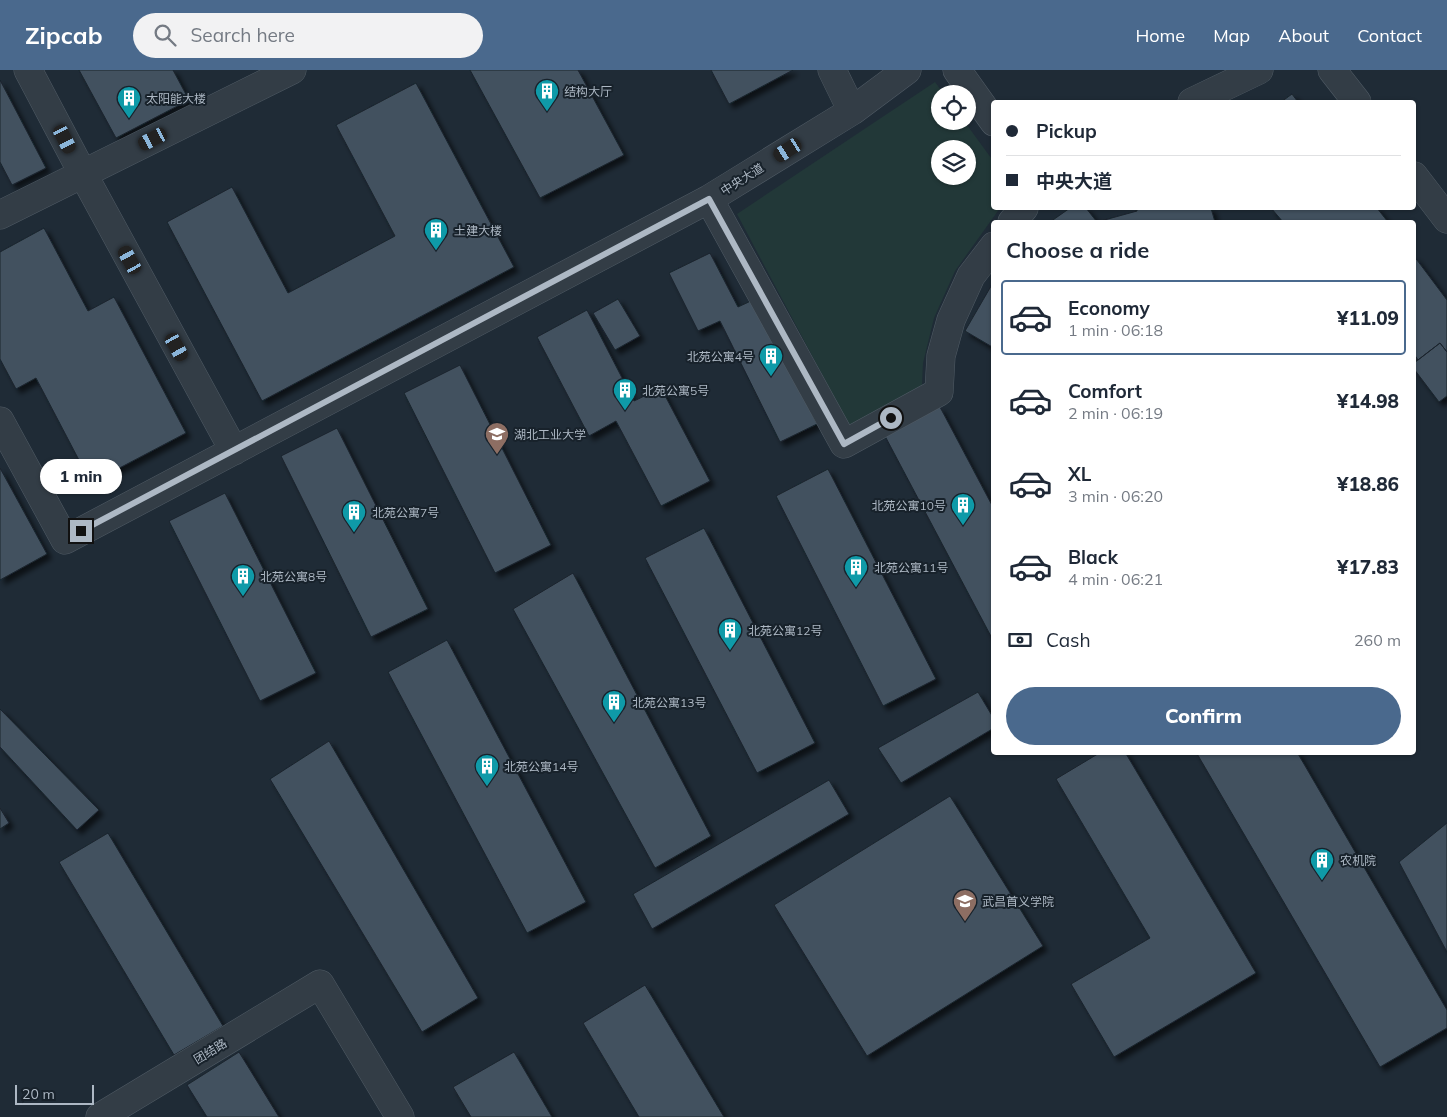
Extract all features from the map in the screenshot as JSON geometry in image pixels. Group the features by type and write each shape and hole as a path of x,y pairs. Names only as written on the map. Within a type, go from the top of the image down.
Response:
{"street":[{"path":"28,70 234,451"},
{"path":"0,215 292,70"},
{"path":"832,70 852,111"},
{"name":"中央大道","path":"0,421 64,540 709,199 852,111 907,70"},
{"path":"957,70 991,118"},
{"path":"1196,100 1259,70"},
{"path":"1332,70 1356,100"},
{"path":"1416,179 1447,219"},
{"path":"709,199 844,444 939,392 941,356 951,320 971,276 991,250"},
{"path":"1014,220 1022,210"},
{"name":"团结路","path":"100,1117 320,984 400,1117"}],"green space":[{"path":"935,82 937,85 931,85 931,130 971,130 991,158 991,210 999,210 955,271 934,318 923,363 922,385 851,429 737,214"}],"building":[{"name":"太阳能大楼","path":"79,70 173,70 189,100 116,138"},
{"name":"结构大厅","path":"470,70 578,70 624,155 540,198"},
{"path":"711,70 793,70 729,104"},
{"path":"0,80 46,168 12,185 0,162"},
{"name":"土建大楼","path":"416,83 514,267 262,401 167,222 232,187 288,293 395,236 336,125"},
{"path":"1292,94 1296,100 1284,100"},
{"path":"1067,210 1088,210 1095,220 1053,220"},
{"path":"1137,210 1212,210 1214,220 1104,220"},
{"path":"1273,210 1379,210 1386,220 1281,220"},
{"path":"44,228 88,311 114,297 186,433 91,483 36,378 16,389 0,359 0,252"},
{"name":"北苑公寓4号","path":"710,253 738,307 755,299 817,424 780,442 720,321 698,331 669,273"},
{"path":"1416,259 1447,300 1447,352 1440,343 1418,360 1416,357"},
{"path":"991,286 991,346 965,331"},
{"path":"618,299 640,336 615,350 593,313"},
{"name":"北苑公寓5号","path":"587,310 634,401 661,388 710,481 661,506 616,421 589,436 537,337"},
{"path":"1440,343 1447,352 1447,396 1439,402 1416,372 1416,361"},
{"path":"460,365 551,545 495,573 404,393"},
{"name":"北苑公寓10号","path":"940,407 991,503 991,636 885,436"},
{"name":"北苑公寓7号","path":"337,428 428,609 371,637 281,456"},
{"path":"0,468 47,554 0,580"},
{"name":"北苑公寓11号","path":"828,469 936,679 883,706 776,496"},
{"name":"北苑公寓8号","path":"225,493 316,673 260,701 169,521"},
{"name":"北苑公寓12号","path":"704,528 815,743 757,773 645,558"},
{"name":"北苑公寓13号","path":"573,573 711,836 655,868 513,609"},
{"name":"北苑公寓14号","path":"447,640 586,902 527,933 388,672"},
{"path":"978,692 991,714 991,730 901,783 878,748"},
{"path":"0,709 99,810 77,830 0,747"},
{"path":"329,741 478,998 422,1032 270,779"},
{"path":"1096,755 1127,755 1256,973 1114,1057 1071,984 1150,938 1056,779"},
{"name":"农机院","path":"1198,755 1299,755 1447,1010 1447,1028 1380,1067"},
{"path":"829,780 849,814 652,929 633,894"},
{"path":"950,796 1043,946 867,1056 774,905"},
{"path":"0,808 9,823 0,829"},
{"path":"1447,823 1447,952 1399,862"},
{"path":"108,833 223,1026 174,1055 59,862"},
{"path":"645,985 724,1117 639,1117 583,1023"},
{"path":"239,1052 279,1117 207,1117 187,1085"},
{"path":"514,1052 552,1117 471,1117 453,1087"}],"place":[{"name":"结构大厅","path":"547,112"},
{"name":"太阳能大楼","path":"129,119"},
{"name":"土建大楼","path":"436,251"},
{"name":"北苑公寓4号","path":"771,377"},
{"name":"北苑公寓5号","path":"625,411"},
{"name":"湖北工业大学","path":"497,455"},
{"name":"北苑公寓10号","path":"963,526"},
{"name":"北苑公寓7号","path":"354,533"},
{"name":"北苑公寓11号","path":"856,588"},
{"name":"北苑公寓8号","path":"243,597"},
{"name":"北苑公寓12号","path":"730,651"},
{"name":"北苑公寓13号","path":"614,723"},
{"name":"北苑公寓14号","path":"487,787"},
{"name":"农机院","path":"1322,881"},
{"name":"武昌首义学院","path":"965,922"}],"route":[{"path":"81,531 709,199 844,444 891,418"}]}
